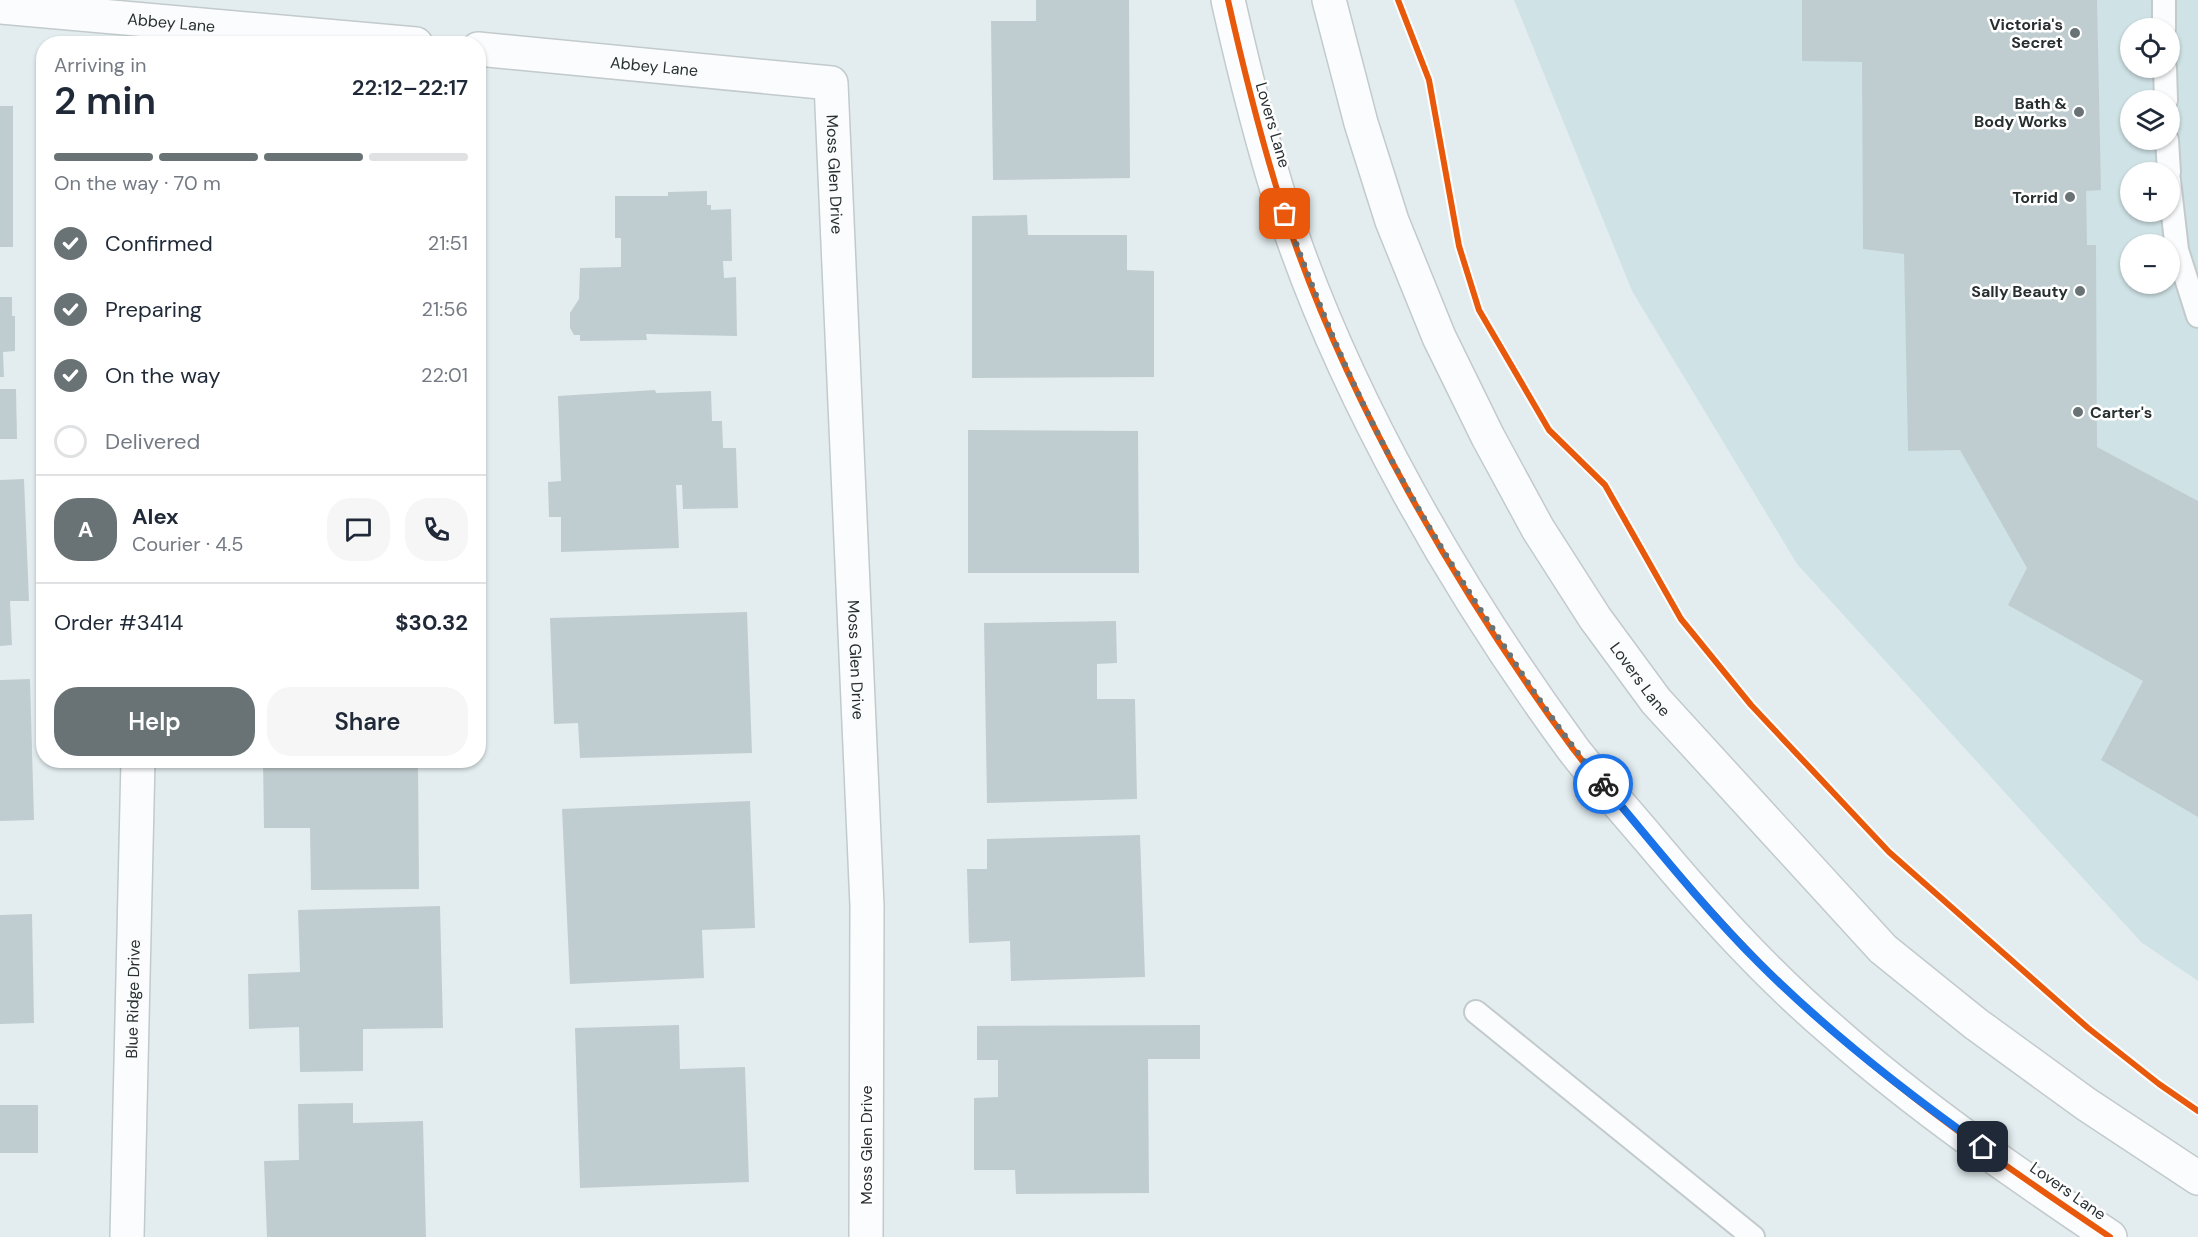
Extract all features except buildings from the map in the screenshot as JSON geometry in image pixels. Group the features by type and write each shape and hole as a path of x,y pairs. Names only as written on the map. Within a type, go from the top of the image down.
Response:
{"street":[{"name":"Lovers Lane","path":"1228,0 1242,65 1285,214 1310,281 1359,394 1405,484 1456,573 1575,750 1736,938 1834,1033 1945,1120 2110,1237"},
{"name":"Lovers Lane","path":"1329,0 1361,123 1392,221 1439,337 1488,437 1538,529 1595,618 1656,701 1883,949 1976,1024 2067,1091 2198,1179"},
{"name":"Abbey Lane","path":"0,7 154,31 255,36"},
{"name":"Abbey Lane","path":"486,50 831,83"},
{"name":"Moss Glen Drive","path":"831,83 867,906 866,1237"},
{"name":"Blue Ridge Drive","path":"127,1237 138,768"}],"lane":[{"path":"2164,0 2164,18"},
{"path":"2174,222 2177,250 2198,316"},
{"path":"1476,1012 1753,1237"}],"shaded area":[{"path":"1514,0 2198,0 2198,981 2141,942 1797,564 1632,291"}],"cycle path":[{"path":"1228,0 1254,107 1284,212 1309,282 1339,352 1372,422 1447,559 1487,625 1573,749 1714,914 1808,1009 1933,1113 2110,1237"},
{"path":"1398,0 1429,80 1459,246 1479,310 1549,430 1605,485 1681,619 1751,705 1889,852 2088,1028 2159,1084 2198,1111"}],"way so far":[{"path":"1285,214 1310,281 1359,394 1405,484 1456,573 1516,664 1575,750 1603,784"}],"place":[{"name":"Victoria's Secret","path":"2075,33"},
{"name":"Bath & Body Works","path":"2079,112"},
{"name":"Torrid","path":"2070,197"},
{"name":"Sally Beauty","path":"2080,291"},
{"name":"Carter's","path":"2078,412"}],"route":[{"path":"1603,784 1684,880 1759,962 1834,1033 1983,1147"}]}
